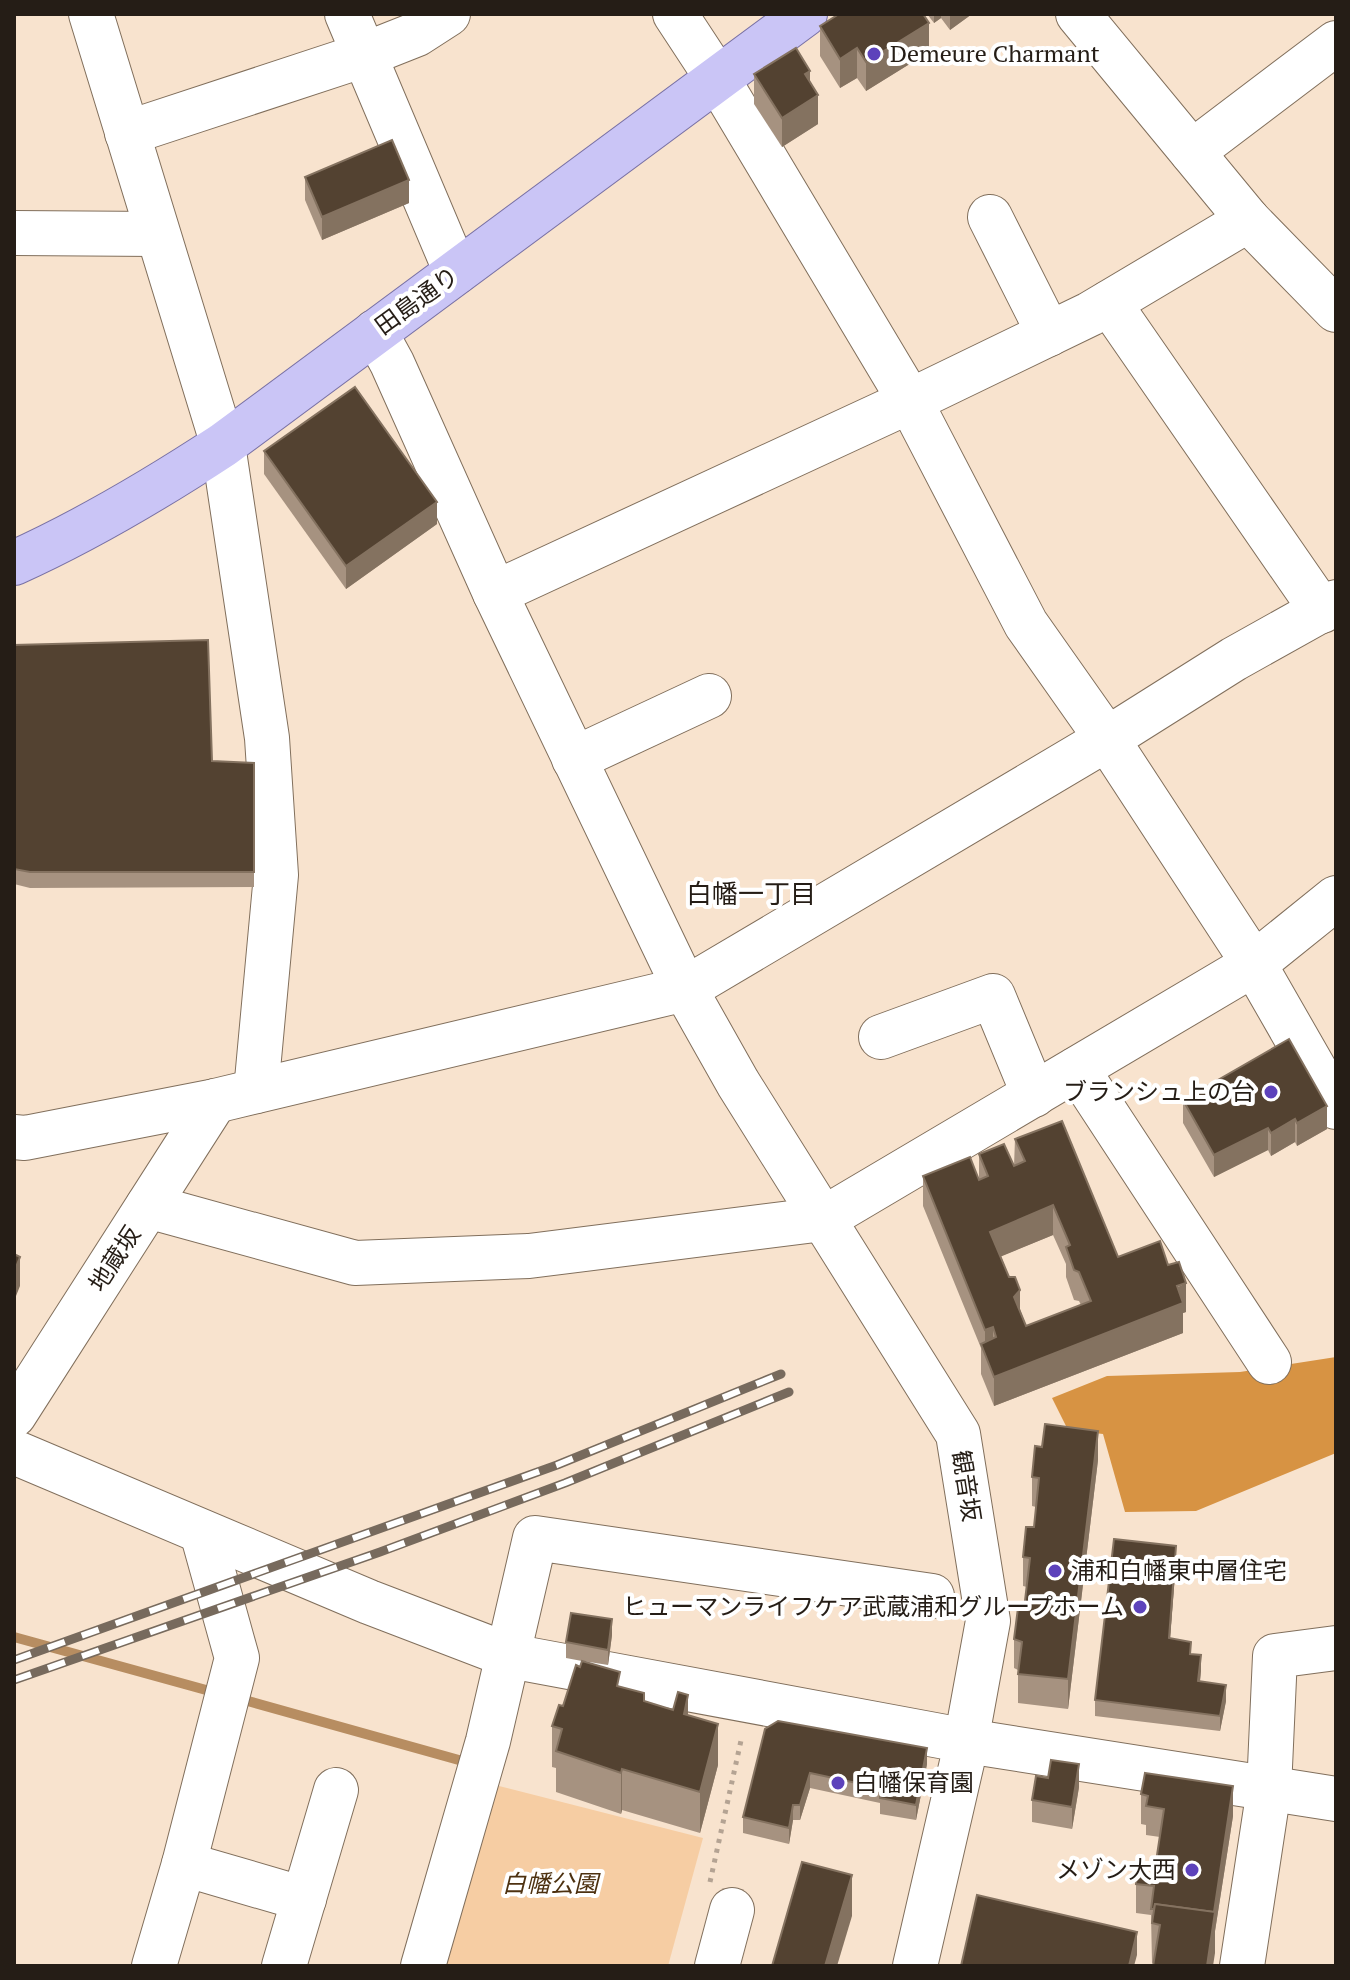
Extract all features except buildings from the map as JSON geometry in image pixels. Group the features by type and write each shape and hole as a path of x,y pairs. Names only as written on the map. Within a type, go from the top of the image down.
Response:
{"main road":[{"name":"田島通り","path":"14,563 159,487 223,445 805,14"}],"street":[{"path":"91,14 223,445 267,738 276,875 235,1096"},
{"path":"347,14 456,272"},
{"path":"127,133 364,55 417,34 448,14"},
{"path":"675,14 717,78 910,401 1026,624 1107,739 1254,964 1336,1107"},
{"path":"1078,14 1248,220 1336,310"},
{"path":"1192,152 1336,43"},
{"path":"990,217 1049,334"},
{"path":"495,593 1049,334 1109,303 1248,220"},
{"path":"14,233 157,234"},
{"path":"14,1137 25,1138 235,1096 685,989 1107,739 1234,659 1329,607 1109,303"},
{"name":"観音坂","path":"375,332 392,363 495,593 685,989 738,1083 958,1434 988,1621 967,1741 915,1966"},
{"path":"574,759 709,696"},
{"path":"148,1206 355,1263 529,1256 823,1219 1254,964 1336,898"},
{"path":"881,1037 993,996 1034,1095"},
{"path":"1077,1069 1269,1362"},
{"name":"地蔵坂","path":"14,1415 148,1206 235,1096"},
{"path":"14,1452 369,1602 510,1656 967,1741 1336,1799"},
{"path":"154,1966 184,1864 237,1658 202,1532"},
{"path":"423,1966 488,1741 535,1538 932,1596"},
{"path":"1242,1966 1269,1789 1275,1656 1336,1648"},
{"path":"284,1966 336,1790"},
{"path":"184,1864 304,1899"},
{"path":"717,1966 732,1910"}],"path":[{"path":"732,1910 709,1880 745,1723"}],"green space":[{"name":"白幡公園","path":"491,1784 703,1838 668,1966 441,1966"}],"shaded area":[{"path":"1336,1357 1336,1453 1196,1511 1125,1512 1103,1434 1068,1430 1052,1398 1107,1376 1240,1372"}],"waterway":[{"path":"14,1637 217,1693"},
{"path":"237,1698 466,1762"}],"railway":[{"path":"14,1660 557,1465 781,1374"},
{"path":"14,1680 380,1552 565,1483 789,1392"}],"place":[{"name":"Demeure Charmant","path":"874,54"},
{"name":"ブランシュ上の台","path":"1271,1092"},
{"name":"浦和白幡東中層住宅","path":"1055,1571"},
{"name":"ヒューマンライフケア武蔵浦和グループホーム","path":"1140,1607"},
{"name":"白幡保育園","path":"838,1783"},
{"name":"メゾン大西","path":"1192,1870"}],"district":[{"name":"白幡一丁目","path":"751,894"}]}
